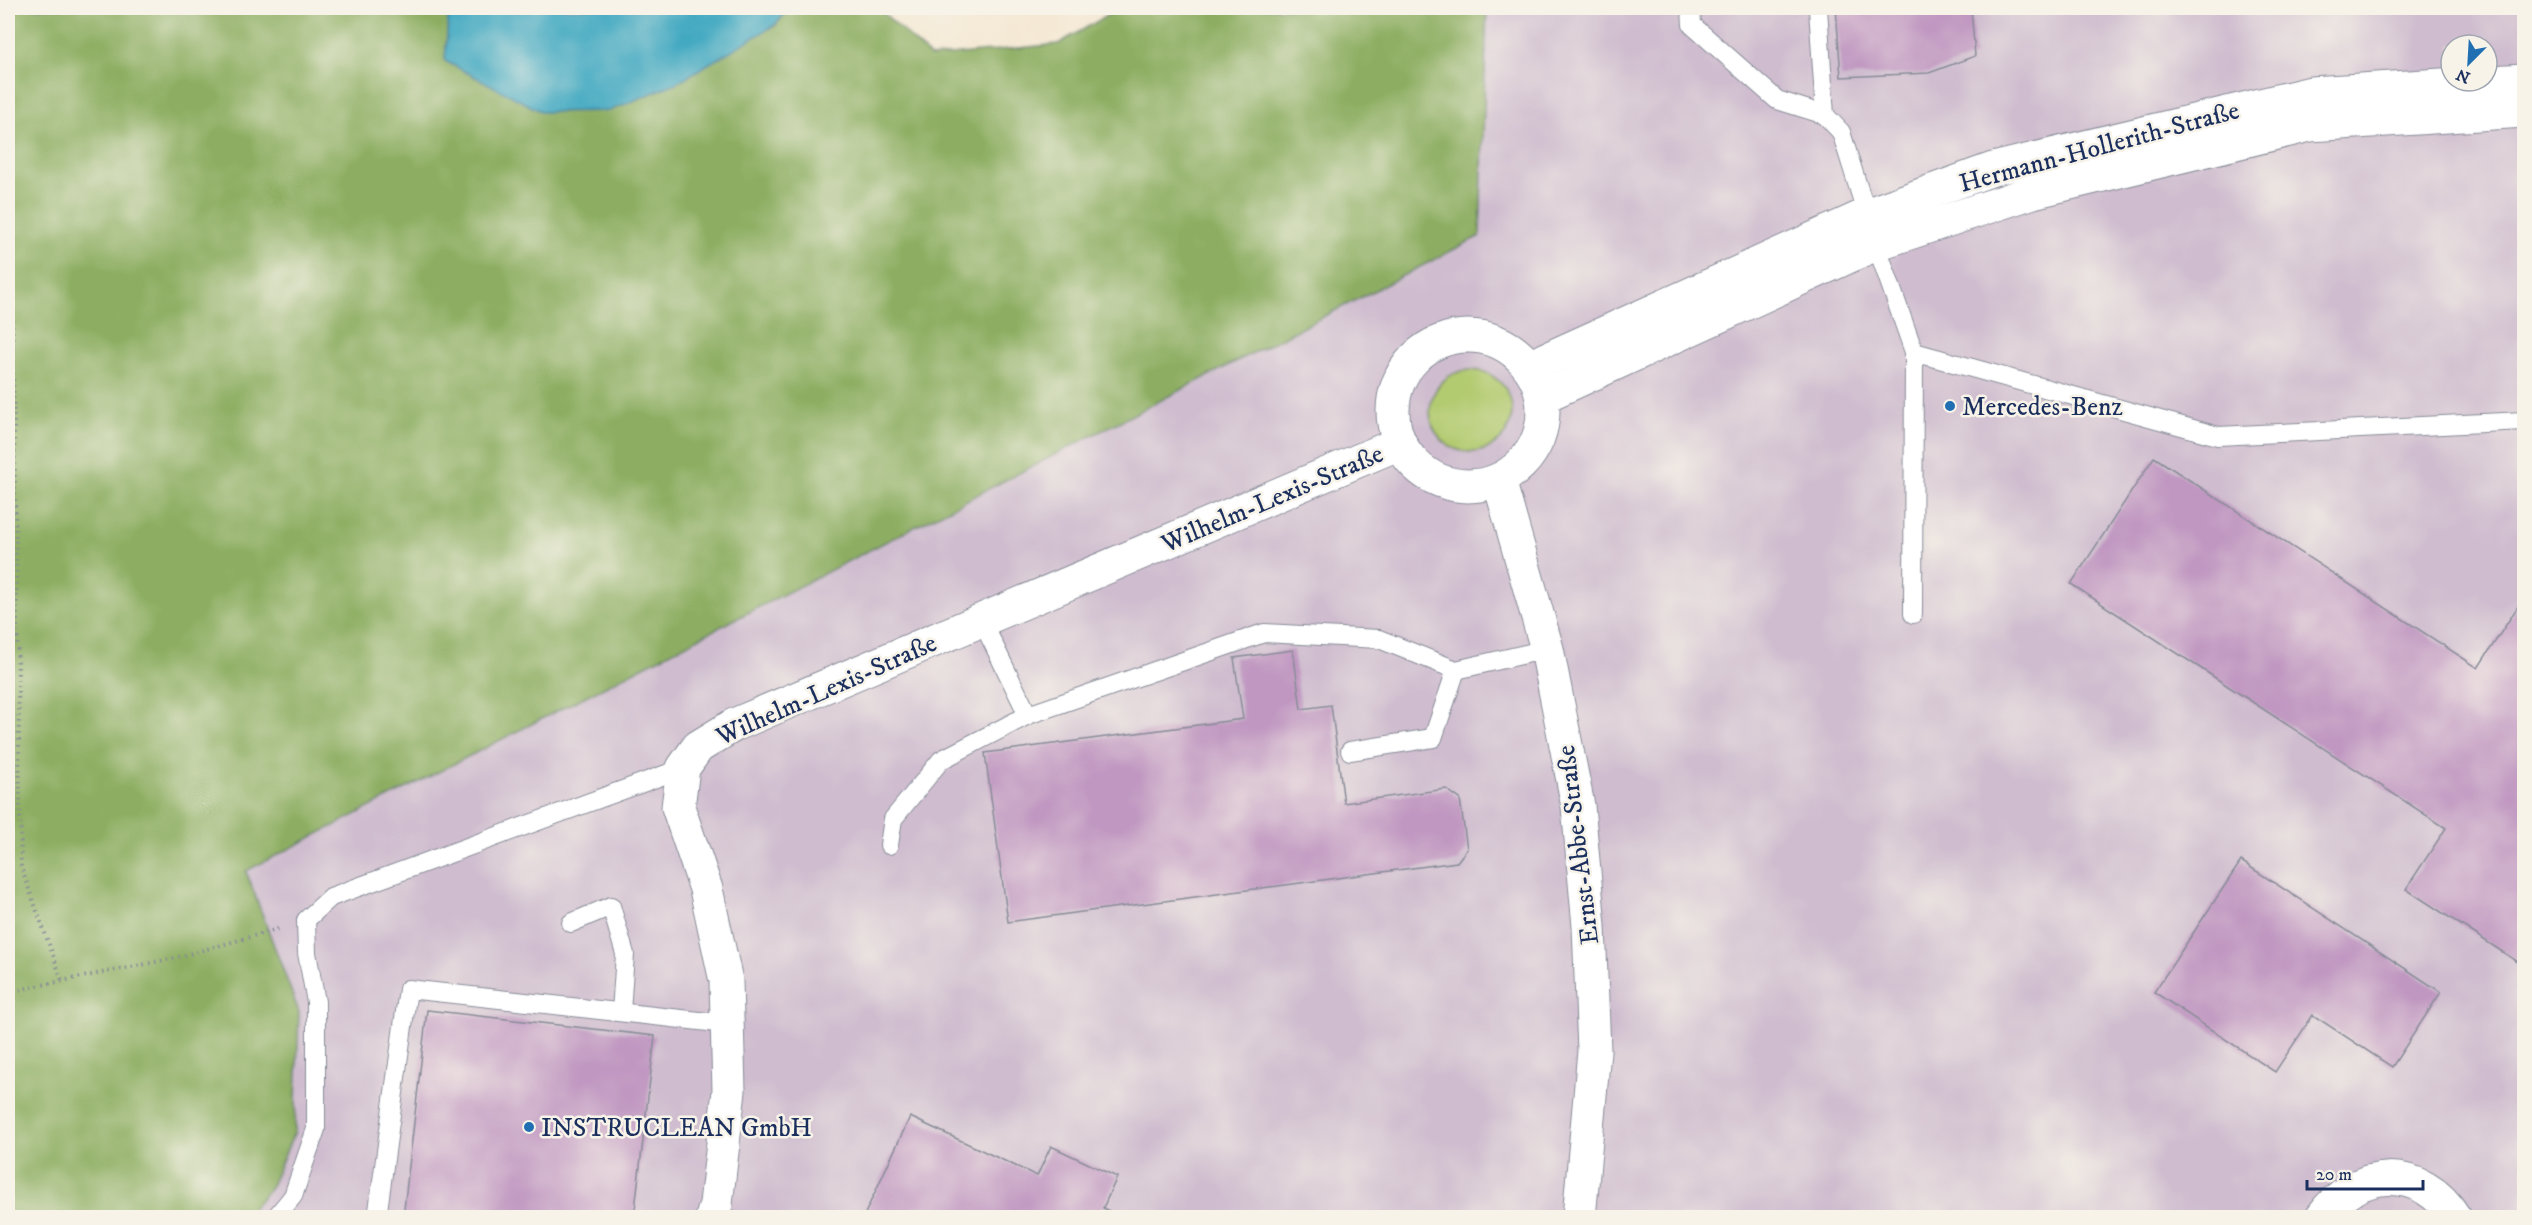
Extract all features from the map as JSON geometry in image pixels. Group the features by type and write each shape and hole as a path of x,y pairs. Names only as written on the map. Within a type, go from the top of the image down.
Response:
{"street":[{"name":"Hermann-Hollerith-Straße","path":"1542,397 1993,169 2310,93 2524,80"},
{"name":"Hermann-Hollerith-Straße","path":"1529,367 1871,230 2310,125 2524,111"},
{"path":"1465,335 1489,338 1512,349 1529,367 1542,397 1543,418 1538,439 1527,457 1512,472 1499,480 1472,486 1450,484 1429,475 1412,462 1400,443 1392,420 1394,395 1403,372 1419,353 1440,340 1465,335"},
{"name":"Wilhelm-Lexis-Straße","path":"683,768 698,747 734,724 1400,443"},
{"name":"Ernst-Abbe-Straße","path":"1499,480 1547,649 1578,806 1590,926 1594,1051 1579,1218"},
{"path":"683,768 678,807 706,890 726,981 729,1091 716,1204 712,1218"},
{"path":"2321,1218 2333,1201 2353,1186 2377,1178 2402,1179 2426,1188 2446,1203 2455,1218"}],"lane":[{"path":"1691,8 1692,25 1777,100 1825,115 1841,132 1871,230 1914,352 1913,614"},
{"path":"1818,8 1825,115"},
{"path":"1914,352 2217,436 2524,421"},
{"path":"982,621 1028,715"},
{"path":"889,845 893,819 940,760 1028,715 1264,633 1379,639 1456,670 1547,649"},
{"path":"1350,751 1432,738 1456,670"},
{"path":"275,1218 292,1196 316,1129 316,1002 307,953 306,921 331,897 683,768"},
{"path":"571,924 611,906 625,954 621,1012"},
{"path":"377,1218 408,990 727,1024"}],"path":[{"path":"8,55 21,867 62,980"},
{"path":"8,992 175,958 306,921"}],"shaded area":[{"path":"1487,8 2524,8 2524,1217 245,1218 270,1188 295,1131 299,1012 245,872 1480,236"}],"green space":[{"path":"8,8 449,8 445,61 775,26 790,8 878,8 931,57 1058,44 1120,8 1487,8 1480,236 246,871 299,1012 295,1131 270,1188 245,1217 8,1217"},
{"path":"1471,370 1487,373 1500,382 1509,395 1512,411 1509,427 1500,440 1487,449 1471,452 1455,449 1442,440 1433,427 1430,411 1433,395 1442,382 1455,373"}],"water":[{"path":"449,8 790,8 775,25 676,83 609,111 542,112 445,61"}],"building":[{"path":"1836,8 1971,8 1975,56 1929,73 1841,77"},
{"path":"2154,457 2478,668 2524,597 2524,966 2406,889 2446,828 2071,584"},
{"path":"1293,650 1301,709 1331,705 1344,803 1446,789 1460,799 1467,849 1457,862 1008,922 985,753 1243,719 1234,658"},
{"path":"2241,861 2441,992 2392,1067 2313,1015 2275,1072 2154,992"},
{"name":"INSTRUCLEAN GmbH","path":"427,1010 655,1036 634,1218 403,1218"},
{"path":"910,1117 1037,1176 1051,1146 1117,1177 1103,1208 1123,1218 863,1218"}],"place":[{"name":"Mercedes-Benz","path":"1950,406"},
{"name":"INSTRUCLEAN GmbH","path":"529,1127"}]}
